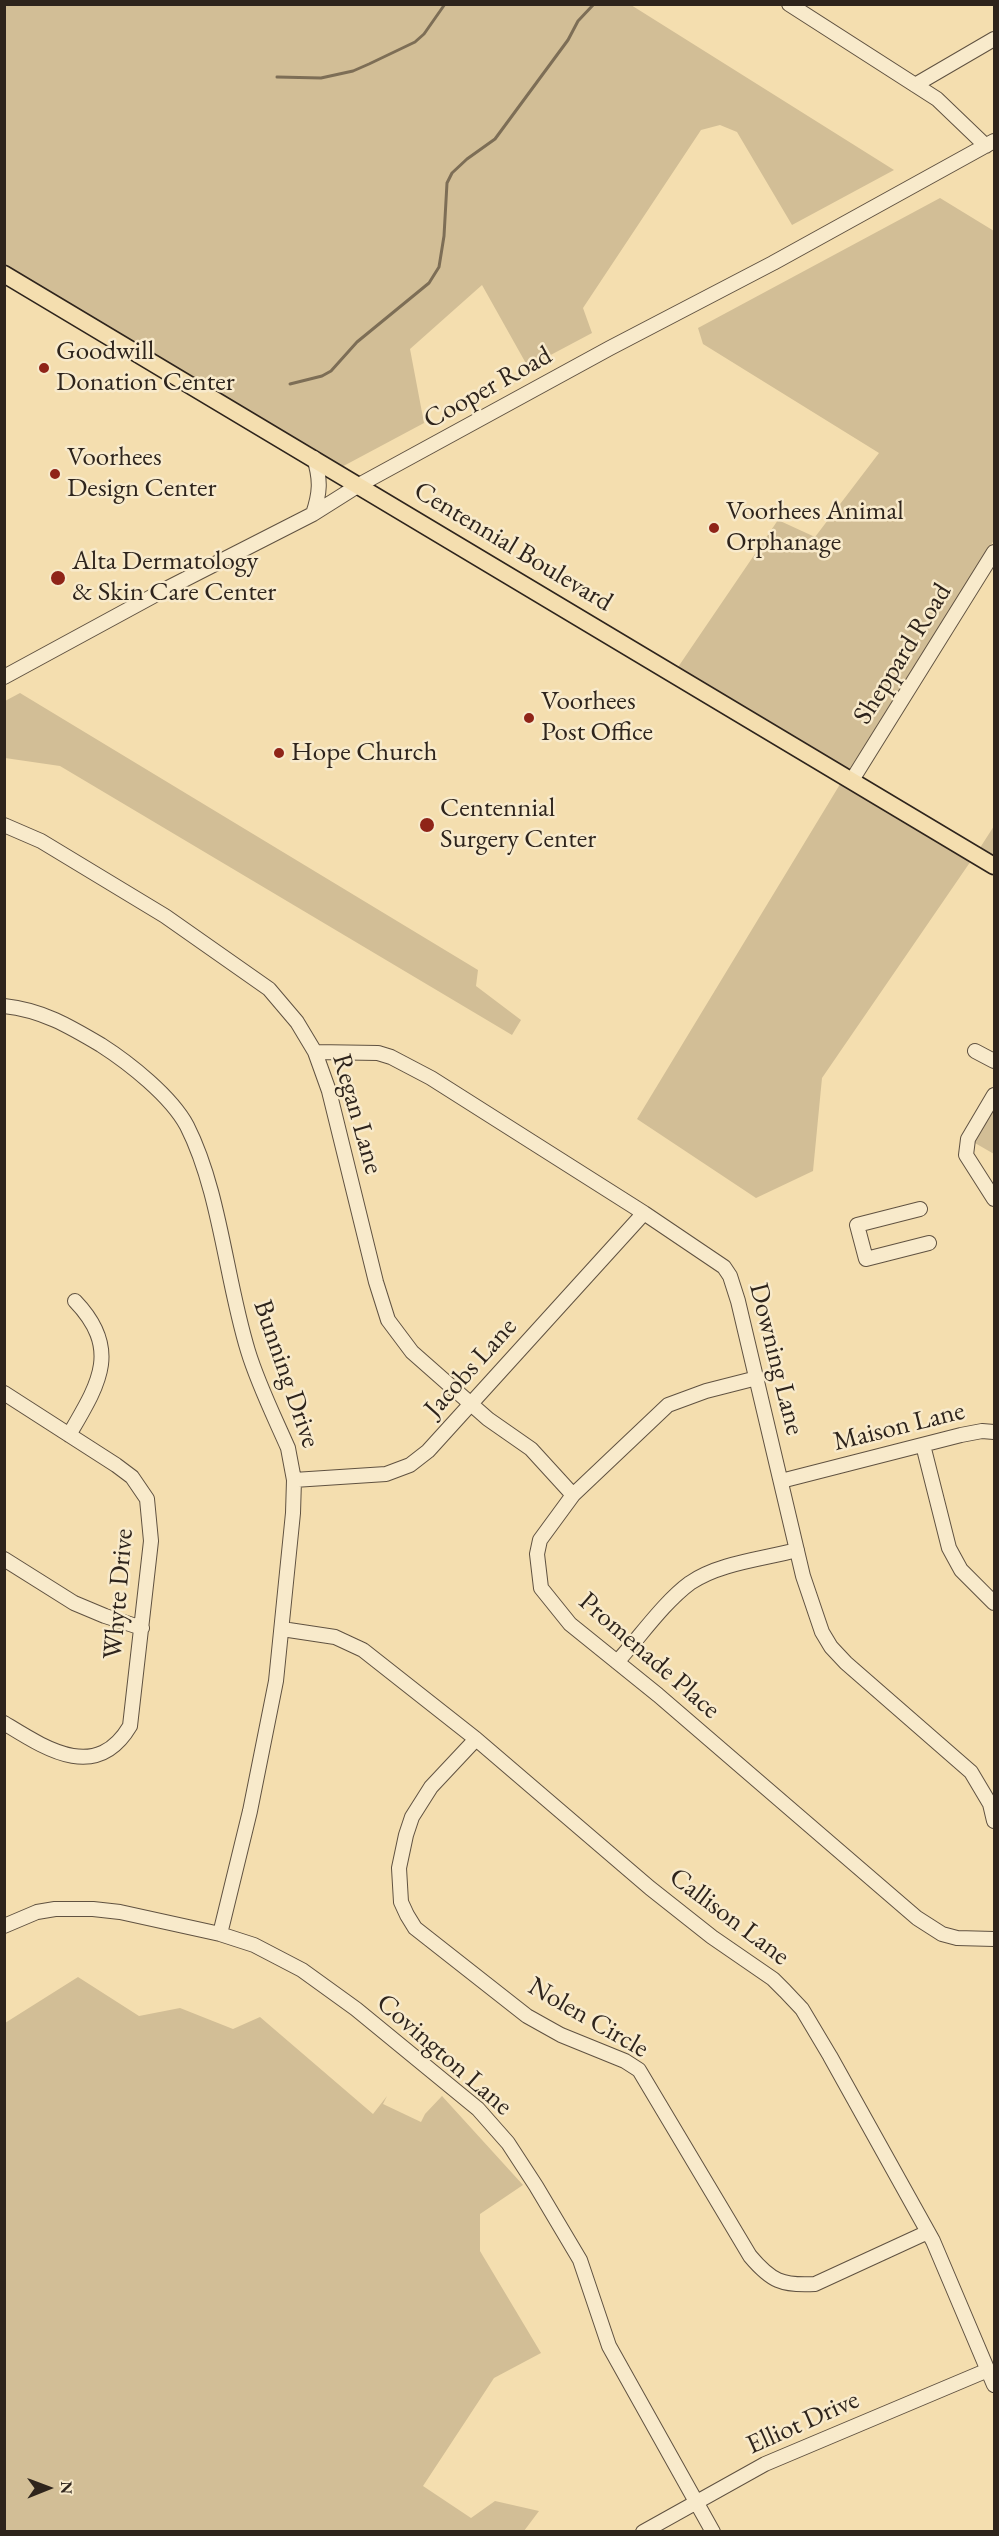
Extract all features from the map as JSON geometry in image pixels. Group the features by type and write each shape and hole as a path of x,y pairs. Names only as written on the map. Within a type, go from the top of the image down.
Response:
{"main road":[{"name":"Centennial Boulevard","path":"4,274 994,866"}],"street":[{"path":"789,4 915,85 990,143"},
{"path":"915,85 994,39"},
{"name":"Cooper Road","path":"4,677 166,589 313,514 359,485 610,348 781,259 990,143"},
{"path":"313,514 320,491 320,476 314,458"},
{"name":"Sheppard Road","path":"852,780 994,552"},
{"name":"Regan Lane","path":"4,825 41,841 165,916 269,989 297,1022 315,1052 329,1091 376,1282 388,1320 412,1352 488,1419 531,1449 573,1495"},
{"name":"Bunning Drive","path":"4,1006 61,1021 108,1050 141,1073 186,1124 204,1167 247,1349 288,1448 294,1480 276,1681 252,1800 220,1934"},
{"path":"975,1051 994,1061"},
{"name":"Downing Lane","path":"315,1052 368,1053 391,1058 431,1078 645,1213 724,1267 730,1276 738,1301 796,1550 822,1632 831,1647 971,1772 990,1804 994,1821"},
{"path":"994,1095 968,1139 966,1155 994,1199"},
{"path":"921,1209 857,1225 866,1259 928,1243"},
{"name":"Jacobs Lane","path":"294,1480 370,1476 410,1465 428,1451 645,1213"},
{"path":"69,1434 93,1392 99,1377 102,1358 97,1329 90,1316 75,1300"},
{"name":"Promenade Place","path":"757,1378 706,1390 668,1405 573,1495 540,1540 537,1554 541,1588 570,1624 917,1918 942,1934 957,1938 994,1939"},
{"name":"Whyte Drive","path":"4,1393 132,1477 147,1499 151,1541 130,1726 118,1742 97,1755 72,1757 45,1748 4,1723"},
{"name":"Maison Lane","path":"781,1481 982,1431 994,1432"},
{"path":"923,1445 949,1548 961,1570 994,1603"},
{"path":"617,1662 678,1594 704,1575 796,1550"},
{"path":"4,1559 74,1603 142,1628"},
{"name":"Callison Lane","path":"282,1629 335,1637 363,1650 476,1739 650,1888 712,1937 773,1979 791,1997 802,2009 830,2056 928,2232 994,2385"},
{"name":"Nolen Circle","path":"476,1739 420,1800 406,1835 399,1868 401,1902 415,1928 527,2016 561,2035 625,2061 639,2070 750,2256 772,2279 794,2285 815,2284 928,2232"},
{"name":"Covington Lane","path":"4,1926 37,1912 55,1909 93,1909 120,1912 220,1934 254,1945 302,1970 356,2009 490,2121 536,2186 580,2260 609,2346 713,2532"},
{"name":"Elliot Drive","path":"643,2532 765,2464 988,2370"}],"shaded area":[{"path":"4,5 631,5 894,170 792,225 737,132 720,125 701,130 583,308 592,333 528,367 482,285 410,349 424,423 336,470 5,271"},
{"path":"940,198 994,231 994,540 845,776 674,673 778,520 815,537 879,453 703,344 698,328"},
{"path":"20,693 478,970 476,986 521,1020 512,1035 60,766 5,758 5,701"},
{"path":"845,776 976,854 994,826 994,865 975,855 822,1078 813,1171 756,1198 637,1119"},
{"path":"994,1095 994,1154 968,1139"},
{"path":"78,1977 139,2016 180,2008 233,2029 260,2017 373,2114 387,2096 383,2104 421,2122 425,2114 442,2096 523,2185 480,2214 480,2251 541,2353 494,2378 423,2486 471,2518 495,2501 539,2511 524,2531 5,2531 5,2023"}],"waterway":[{"path":"277,77 321,78 353,71 415,42 424,34 445,4"},
{"path":"290,384 322,376 331,371 357,342 429,283 439,267 444,236 447,183 452,173 495,139 568,40 578,21 594,4"}],"place":[{"name":"Goodwill Donation Center","path":"44,368"},
{"name":"Voorhees Design Center","path":"55,474"},
{"name":"Voorhees Animal Orphanage","path":"714,528"},
{"name":"Alta Dermatology & Skin Care Center","path":"58,578"},
{"name":"Voorhees Post Office","path":"529,718"},
{"name":"Hope Church","path":"279,753"},
{"name":"Centennial Surgery Center","path":"427,825"}]}
